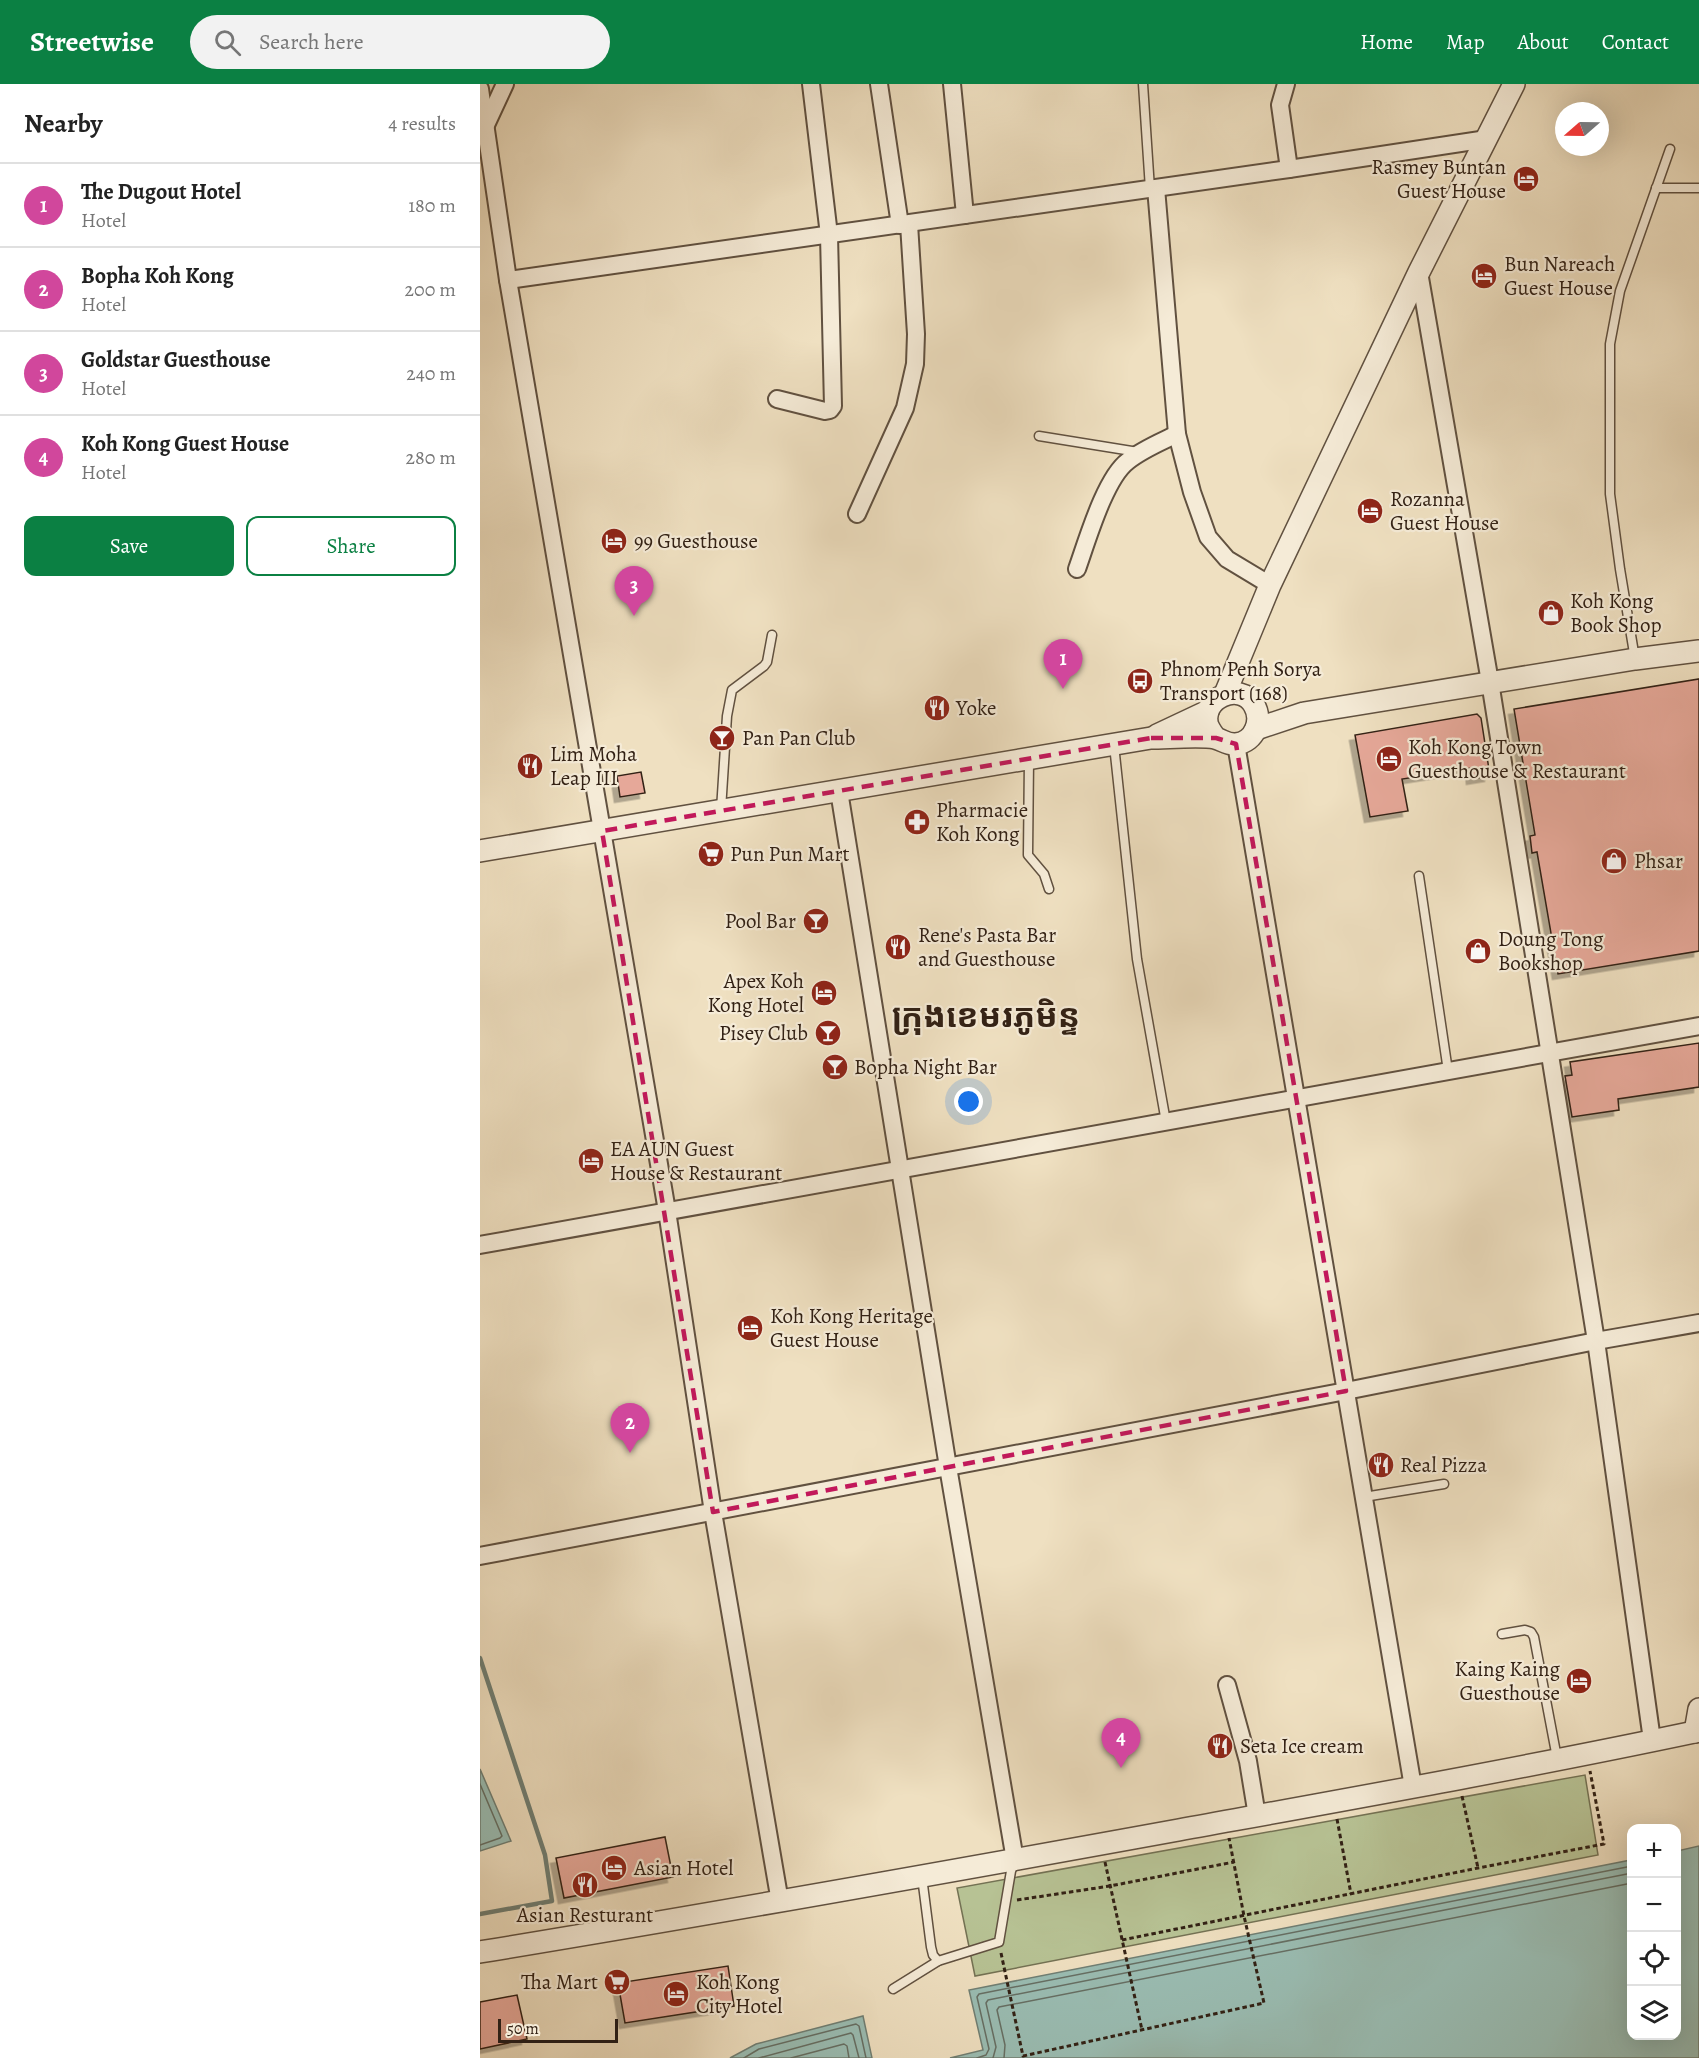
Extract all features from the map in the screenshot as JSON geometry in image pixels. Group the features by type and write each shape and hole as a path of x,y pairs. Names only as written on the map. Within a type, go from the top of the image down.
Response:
{"street":[{"path":"486,125 505,84"},
{"path":"777,399 825,411 830,410 833,406 829,235 811,84"},
{"path":"857,514 905,408 915,364 916,334 905,224 879,84"},
{"path":"952,84 964,216"},
{"path":"1286,84 1280,105 1288,170"},
{"path":"1304,713 1242,699 1212,704 1208,711 1208,726 1215,738 1225,744 1244,742 1256,729 1258,717 1242,699 1237,662 1270,585 1419,272 1514,84"},
{"path":"480,89 508,280 667,1211 713,1512 780,1902"},
{"path":"508,280 1288,170 1487,139"},
{"path":"1153,189 1177,434 1192,492 1208,537 1227,559 1270,585"},
{"path":"1419,272 1490,682 1596,1341 1652,1740"},
{"path":"1077,569 1100,504 1126,462 1177,434"},
{"path":"1256,729 1304,713 1635,659 1699,651"},
{"path":"1150,738 1208,711"},
{"path":"480,851 1150,738 1215,738"},
{"path":"1236,744 1298,1098 1413,1787"},
{"path":"839,791 948,1467 1015,1860"},
{"path":"480,1245 1699,1026"},
{"path":"480,1556 1699,1323"},
{"path":"1227,1685 1248,1761 1257,1816"},
{"path":"480,1952 1015,1860 1557,1759 1697,1731 1699,1710"}],"lane":[{"path":"1143,84 1153,189"},
{"path":"1635,659 1610,494 1610,344 1620,291 1670,149"},
{"path":"1656,188 1699,188"},
{"path":"1039,436 1141,452"},
{"path":"722,811 727,716 732,690 767,662 772,635"},
{"path":"1114,745 1137,959 1166,1122"},
{"path":"1029,759 1028,855 1044,874 1049,890"},
{"path":"1419,876 1448,1071"},
{"path":"1364,1497 1444,1484"},
{"path":"1502,1634 1525,1630 1531,1632 1534,1637 1557,1759"},
{"path":"893,1989 938,1961 999,1942 1011,1871 1015,1860"},
{"path":"922,1876 931,1947 938,1961"}],"path":[{"path":"1122,1940 1604,1844 1590,1769"},
{"path":"1461,1791 1478,1868"},
{"path":"1336,1814 1351,1894"},
{"path":"999,1942 1023,2056 1264,2004 1228,1834"},
{"path":"1103,1856 1142,2030"},
{"path":"1005,1902 1110,1886 1234,1862"}],"highlighted area":[{"path":"1151,738 1216,738 1236,744 1346,1391 713,1512 602,831"}],"green space":[{"path":"1585,1775 1598,1855 975,1976 957,1888"}],"water":[{"path":"480,1769 511,1841 480,1851"},
{"path":"1699,1846 1699,2058 950,2058 983,2050 969,1990 1627,1861 1627,2040 1681,2040 1681,1850"},
{"path":"863,2016 872,2058 730,2058 756,2044"}],"building":[{"name":"Phsar","path":"1699,679 1699,951 1558,974 1537,852 1532,853 1530,836 1535,835 1514,709"},
{"path":"1477,714 1481,718 1490,776 1472,779 1471,768 1402,779 1408,811 1370,817 1355,735"},
{"path":"641,772 645,793 620,797 617,776"},
{"path":"1699,1043 1699,1087 1618,1099 1619,1110 1572,1117 1565,1076 1572,1075 1570,1062"},
{"name":"Asian Hotel","path":"665,1837 673,1877 564,1898 556,1858"},
{"name":"Koh Kong City Hotel","path":"728,1966 734,2006 625,2023 618,1983"},
{"path":"517,1995 527,2039 480,2049 480,2002"}],"waterway":[{"path":"480,1658 545,1855 552,1901 480,1914"}],"place":[{"name":"Rasmey Buntan Guest House","path":"1526,179"},
{"name":"Bun Nareach Guest House","path":"1484,276"},
{"name":"Rozanna Guest House","path":"1370,511"},
{"name":"99 Guesthouse","path":"614,541"},
{"name":"Koh Kong Book Shop","path":"1551,613"},
{"name":"Goldstar Guesthouse","path":"634,616"},
{"name":"Phnom Penh Sorya Transport (168)","path":"1140,681"},
{"name":"The Dugout Hotel","path":"1063,689"},
{"name":"Yoke","path":"937,708"},
{"name":"Pan Pan Club","path":"722,738"},
{"name":"Koh Kong Town Guesthouse & Restaurant","path":"1389,759"},
{"name":"Lim Moha Leap III","path":"530,766"},
{"name":"Pharmacie Koh Kong","path":"917,822"},
{"name":"Pun Pun Mart","path":"711,854"},
{"name":"Phsar","path":"1614,861"},
{"name":"Pool Bar","path":"816,921"},
{"name":"Rene's Pasta Bar and Guesthouse","path":"898,947"},
{"name":"Doung Tong Bookshop","path":"1478,951"},
{"name":"Apex Koh Kong Hotel","path":"824,993"},
{"name":"Pisey Club","path":"828,1033"},
{"name":"Bopha Night Bar","path":"835,1067"},
{"name":"EA AUN Guest House & Restaurant","path":"591,1161"},
{"name":"Koh Kong Heritage Guest House","path":"750,1328"},
{"name":"Bopha Koh Kong","path":"630,1453"},
{"name":"Real Pizza","path":"1381,1465"},
{"name":"Kaing Kaing Guesthouse","path":"1579,1681"},
{"name":"Seta Ice cream","path":"1220,1746"},
{"name":"Koh Kong Guest House","path":"1121,1768"},
{"name":"Asian Hotel","path":"614,1868"},
{"name":"Asian Resturant","path":"585,1885"},
{"name":"Tha Mart","path":"617,1982"},
{"name":"Koh Kong City Hotel","path":"676,1994"}],"district":[{"name":"ក្រុងខេមរភូមិន្ទ","path":"986,1015"}]}
